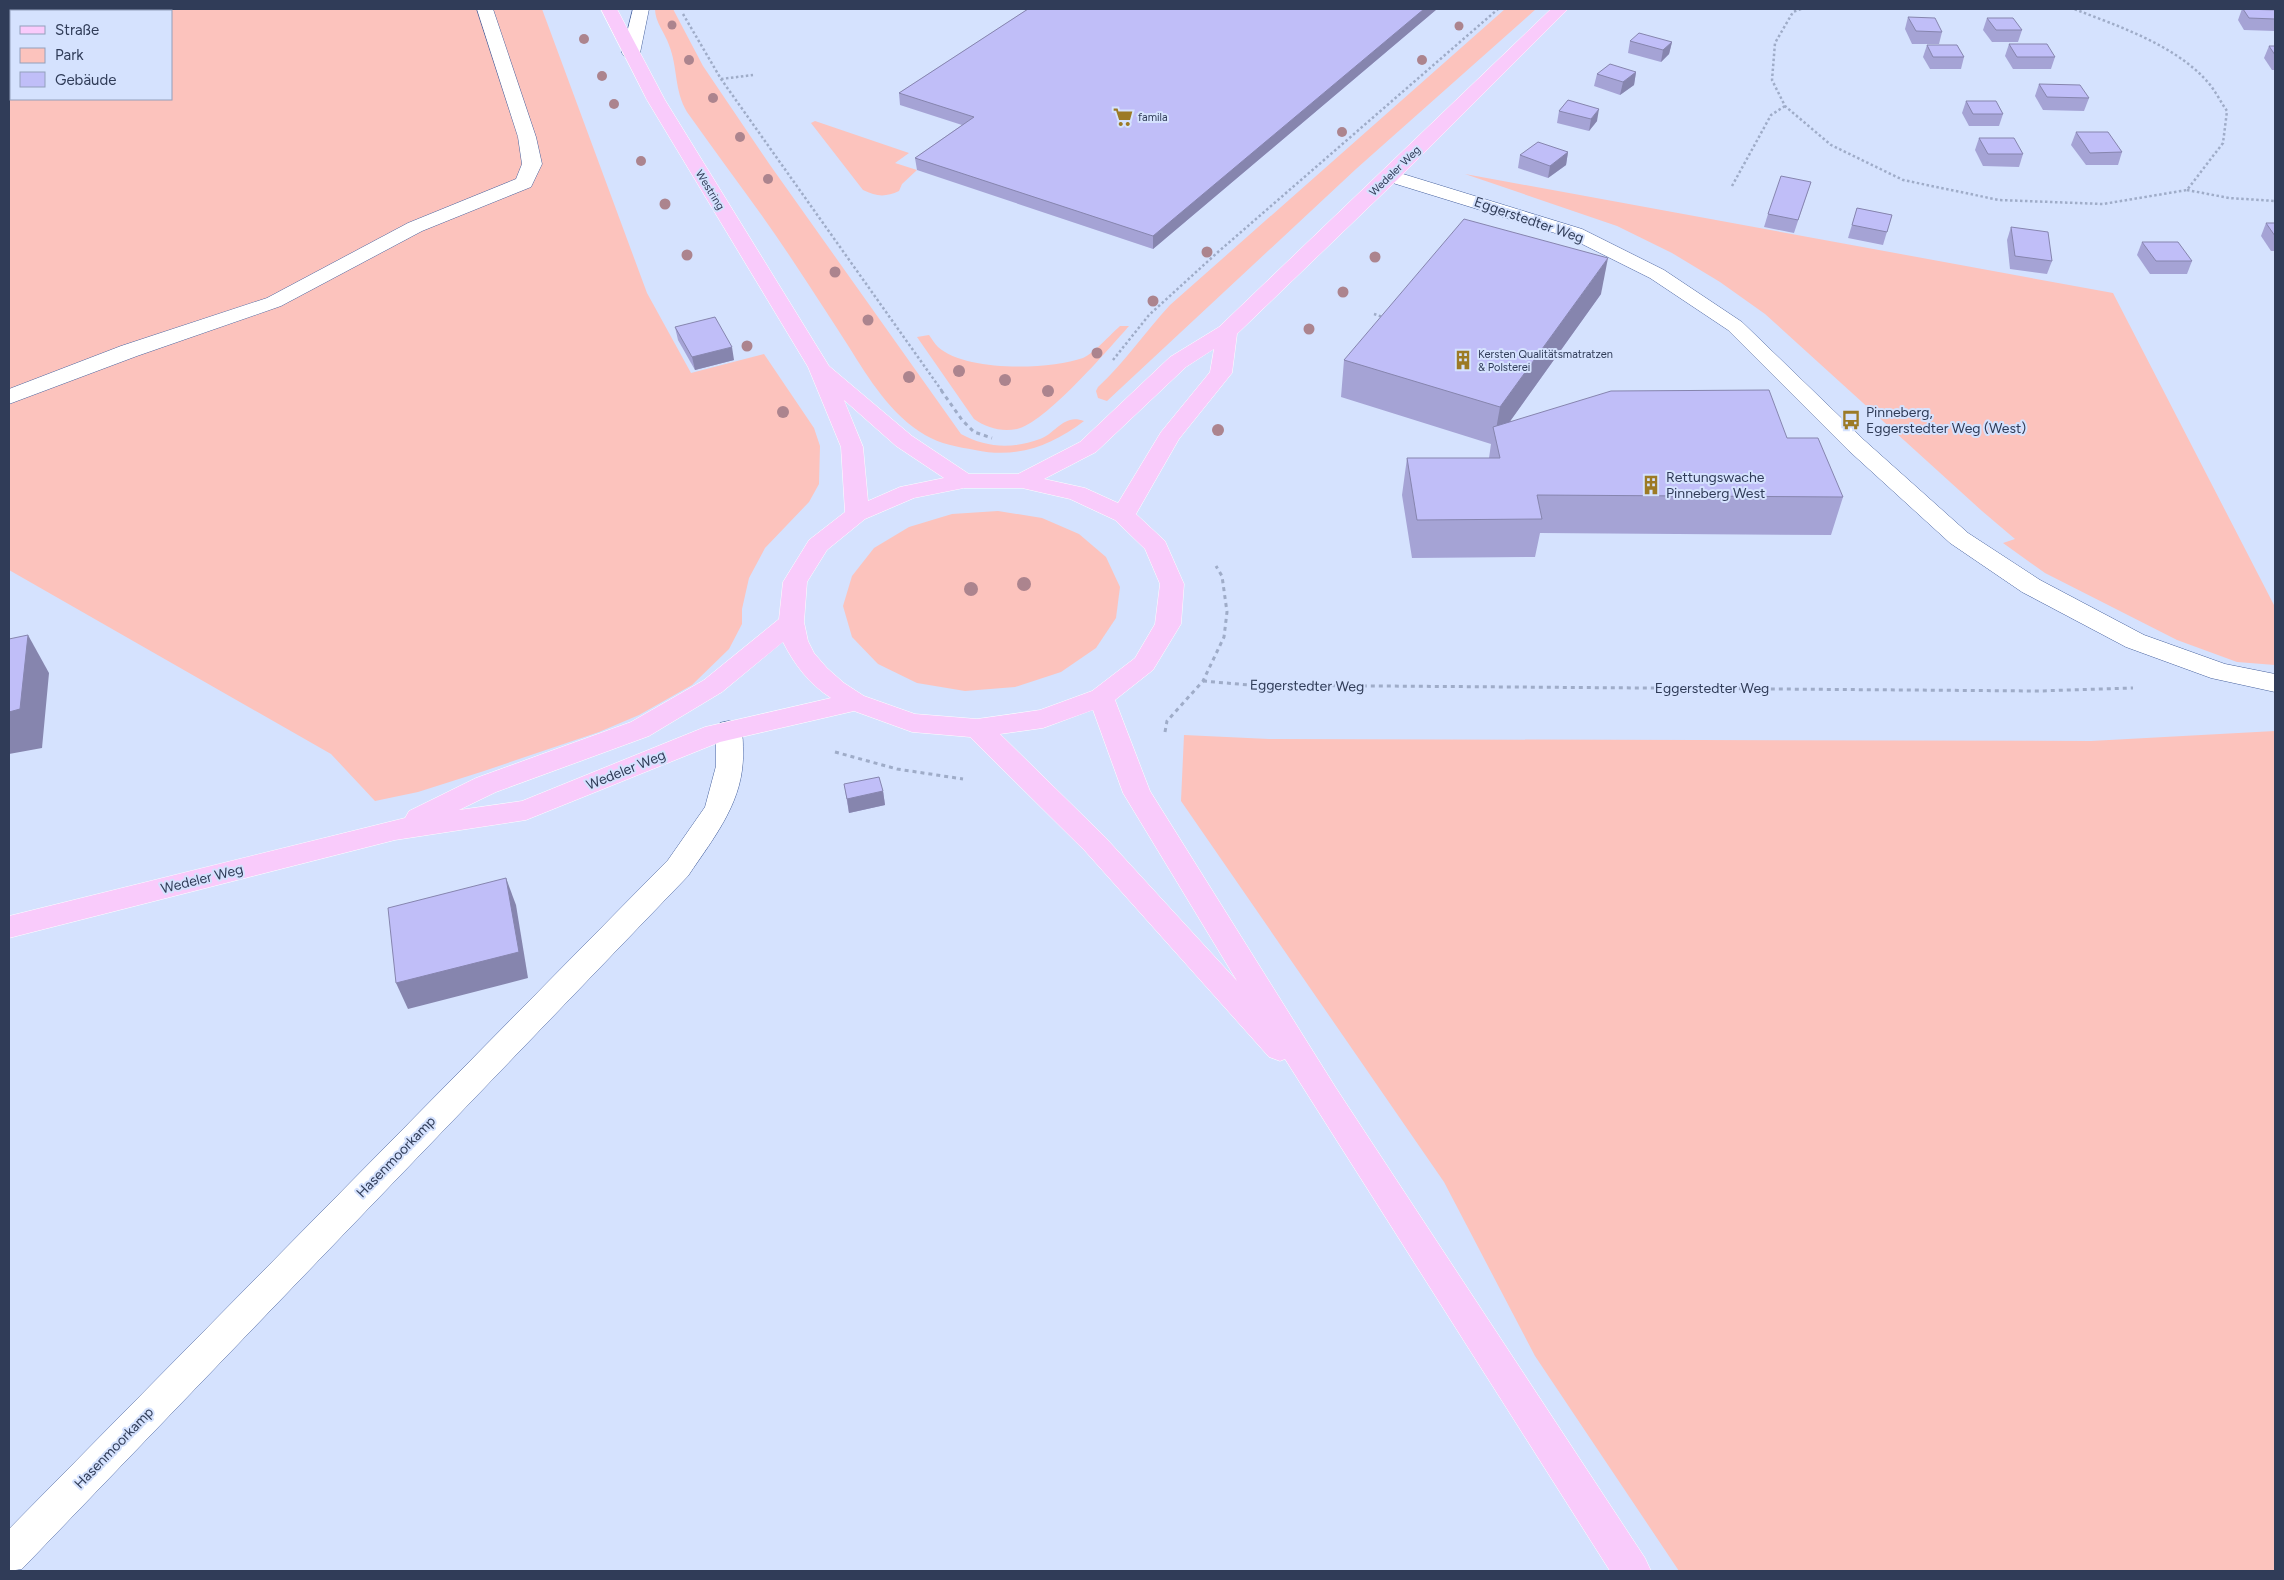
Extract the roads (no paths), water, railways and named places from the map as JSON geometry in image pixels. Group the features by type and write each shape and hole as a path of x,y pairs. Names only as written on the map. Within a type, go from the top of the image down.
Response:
{"main road":[{"name":"Westring","path":"609,9 631,53 676,133 819,367 852,447 857,514"},
{"name":"Wedeler Weg","path":"1022,481 1088,447 1178,362 1227,332 1390,176 1560,9"},
{"path":"1123,515 1169,438 1221,373 1227,332"},
{"name":"Westring","path":"819,367 904,441 964,481"},
{"path":"964,481 1022,481 1077,493 1123,515 1156,546 1172,584 1168,624 1144,664 1101,697 1043,719 977,728 912,722 855,702 835,689 818,674 804,658 795,641 790,622 795,582 818,545 857,514 908,492 964,481"},
{"name":"Wedeler Weg","path":"395,830 486,785 640,730 713,686 790,622"},
{"path":"1101,697 1137,792 1325,1097 1632,1571"},
{"name":"Wedeler Weg","path":"9,928 395,830 526,810 729,730 855,702"},
{"path":"977,728 1095,844 1325,1097"}],"street":[{"path":"9,397 129,352 274,302 343,267 415,227 524,183 532,164 527,137 485,9"},
{"path":"631,53 641,9"},
{"name":"Eggerstedter Weg","path":"1390,176 1575,233 1657,274 1735,326 1856,444 1959,538 2031,586 2135,641 2220,672 2275,683"},
{"name":"Hasenmoorkamp","path":"9,1556 678,868 718,809 730,766 729,730"}],"place":[{"name":"famila","path":"1123,117"},
{"name":"Kersten Qualitätsmatratzen & Polsterei","path":"1463,360"},
{"name":"Pinneberg, Eggerstedter Weg (West)","path":"1851,420"},
{"name":"Rettungswache Pinneberg West","path":"1651,485"}]}
